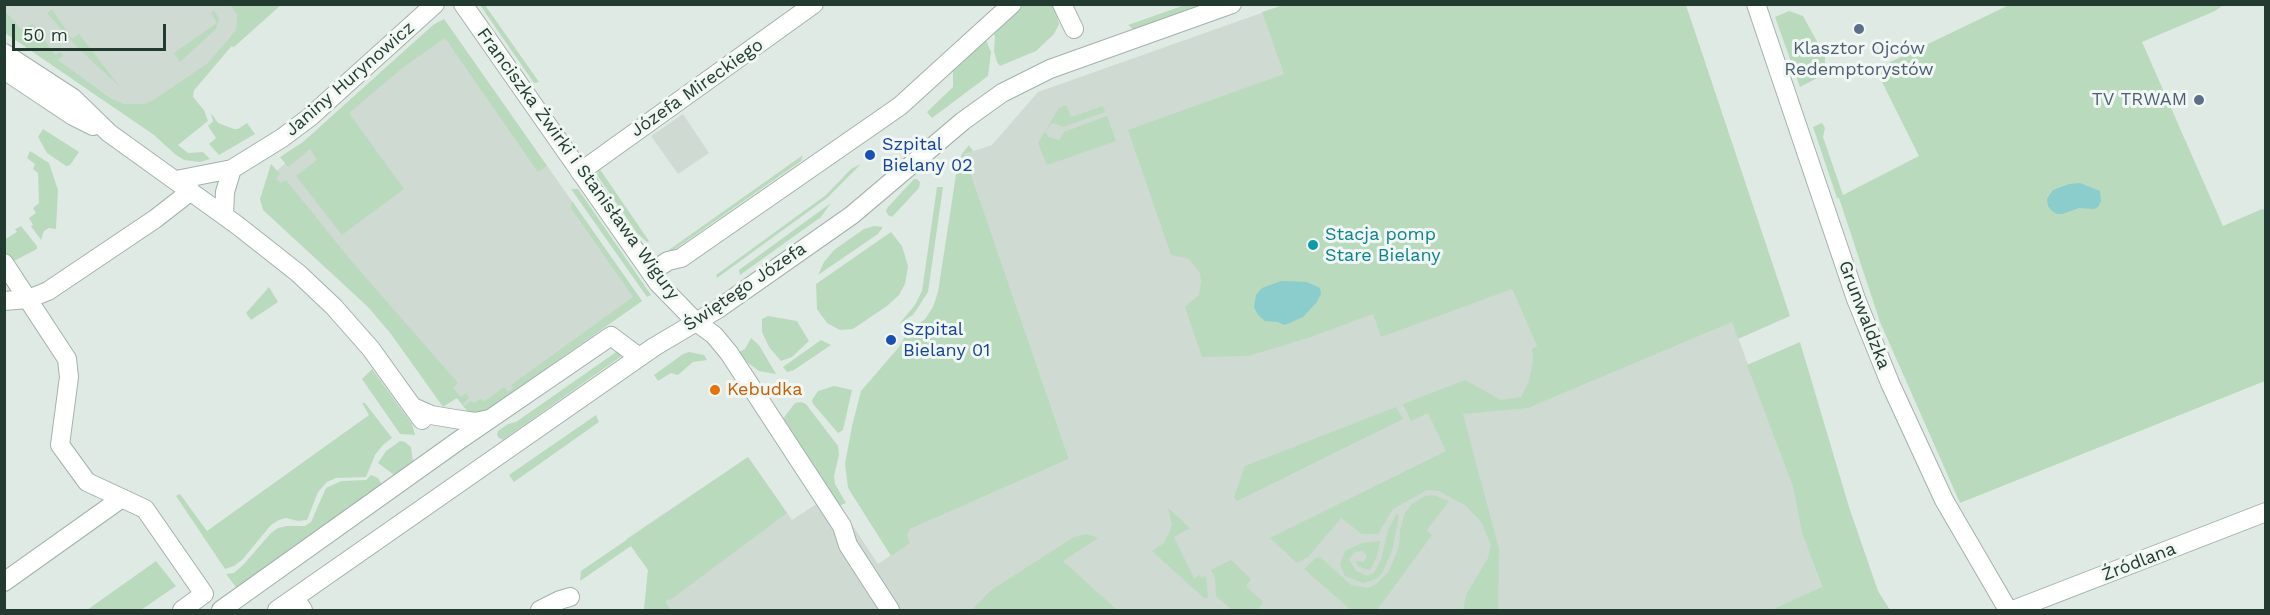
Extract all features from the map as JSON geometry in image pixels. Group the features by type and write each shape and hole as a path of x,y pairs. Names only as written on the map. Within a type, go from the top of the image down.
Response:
{"street":[{"name":"Janiny Hurynowicz","path":"4,301 28,299 48,291 155,219 184,186 232,169 282,138 310,117 435,4"},
{"name":"Franciszka Żwirki i Stanisława Wigury","path":"463,4 651,273 672,299 714,335 729,353 842,526 848,545 890,610"},
{"name":"Józefa Mireckiego","path":"580,172 814,4"},
{"path":"651,273 668,261 681,258 900,106 1012,4"},
{"name":"Świętego Józefa","path":"277,610 299,604 639,357 743,291 852,215 963,121 1002,93 1050,69 1232,4"},
{"name":"Grunwaldzka","path":"1756,4 1856,299 1890,383 1944,500 2008,610"},
{"path":"4,53 73,98 109,133 224,215 298,273 334,307 371,349 417,413 475,422 491,419"},
{"path":"4,70 73,116 109,133"},
{"path":"224,215 225,192 232,169"},
{"path":"4,263 67,359 69,376 60,445 87,482 145,509 204,594 182,610"},
{"path":"221,610 611,336 639,357"},
{"path":"4,582 122,498"},
{"name":"Źródlana","path":"2013,610 2265,512"},
{"path":"540,610 570,597"}],"shaded area":[{"path":"232,4 248,27 158,133 5,27 5,5"},
{"path":"1686,4 1512,289 1559,395 1732,321 1793,487 1802,534 1822,588 1771,610 644,610 648,570 626,539 748,457 792,520 832,494 878,564 909,543 906,536 909,529 1069,459 964,154 992,145 1038,92 1284,5"},
{"path":"444,19 642,301 474,419 271,176"},
{"path":"683,114 709,153 678,174 651,136"}],"green space":[{"path":"230,5 281,5 234,47 231,46 194,90 193,97 204,110 208,121 178,145 188,153 203,152 210,159 200,162 184,160 176,155 154,135 5,33 5,11 22,30 33,24 55,55 60,52 63,56 58,60 110,98 124,104 144,104 208,63 236,30 237,14"},
{"path":"480,5 485,5 539,82 534,83"},
{"path":"1023,5 1054,5 1059,24 1054,34 1036,51 1000,66 994,51 993,31"},
{"path":"1185,5 1202,5 1134,30 1128,25"},
{"name":"Stacja pomp Stare Bielany","path":"1284,5 1686,5 1790,316 1738,339 1732,322 1528,408 1463,414 1499,549 1498,610 1463,610 1466,595 1488,558 1491,545 1482,523 1466,506 1439,491 1427,490 1393,509 1378,534 1362,534 1341,518 1308,557 1297,563 1270,538 1446,451 1428,413 1411,421 1403,404 1465,380 1501,400 1521,397 1529,381 1533,362 1532,349 1537,346 1512,289 1381,337 1373,314 1308,338 1248,356 1202,357 1185,307 1199,295 1200,273 1189,259 1171,255 1128,130 1284,74 1262,12"},
{"path":"2009,5 2223,5 2215,11 2142,42 2223,226 2262,209 2265,210 2265,381 1960,503 1880,322 1813,127 1822,123 1825,128 1823,137 1843,195 1919,156 1877,72 1878,68"},
{"path":"52,9 72,39 79,34 120,87 78,48 47,13"},
{"path":"214,10 219,19 216,29 180,62 174,53 217,23 211,12"},
{"path":"1789,11 1803,16 1825,56 1825,69 1819,77 1800,87 1775,17"},
{"path":"444,19 547,166 538,172 445,38 405,66 349,113 404,189 342,235 296,176 317,160 310,149 288,167 280,157 303,142 433,25"},
{"path":"986,40 991,52 988,76 932,118 927,112 953,87 953,69 982,41"},
{"path":"1066,105 1071,117 1103,106 1105,112 1063,127 1051,124 1045,132 1049,137 1059,140 1064,132 1107,116 1116,141 1047,165 1038,143 1059,108"},
{"path":"211,113 218,123 234,129 247,123 255,134 219,155 209,144 216,138 208,126 213,121"},
{"path":"43,129 79,152 70,165 66,166 47,153 38,137"},
{"path":"969,145 973,151 964,154 1069,459 910,529 907,536 910,543 891,556 848,488 845,464 852,426 861,391 899,347 907,333 925,319 933,307 938,292 957,168 962,154"},
{"path":"30,151 49,163 58,190 56,229 49,228 44,231 41,240 31,226 33,225 29,218 36,213 33,208 39,203 38,173 33,169 35,164 27,158"},
{"path":"803,155 801,161 668,254 666,252"},
{"path":"271,164 280,174 276,179 281,183 286,180 353,263 458,383 453,388 461,397 466,393 469,398 463,404 465,406 471,401 474,403 480,399 485,401 504,387 508,392 513,388 511,385 633,297 571,208 572,201 642,301 474,419 457,398 443,407 391,334 368,307 263,210 260,199"},
{"path":"861,164 827,198 717,278 716,275 826,195 851,169"},
{"path":"599,168 649,241 647,242 637,233 597,175"},
{"path":"914,179 920,182 919,188 892,217 888,215 886,211 888,207"},
{"path":"937,187 943,187 928,292 913,315 899,324 915,305 922,291"},
{"path":"571,189 578,189 651,295 647,297"},
{"path":"831,203 821,217 740,275 739,270"},
{"path":"21,226 37,249 12,262 5,252 4,240 17,232 15,229"},
{"path":"874,226 883,227 878,234 818,275 824,262 834,250 864,229"},
{"path":"891,232 902,246 908,266 905,284 899,295 853,329 840,330 827,323 817,309 816,284"},
{"path":"269,287 278,302 251,320 246,313"},
{"path":"768,316 797,321 809,341 792,357 781,361 769,347 762,332 762,319"},
{"path":"751,338 759,345 776,374 759,371 743,359 739,352 745,349"},
{"path":"821,340 831,345 794,370 787,372 783,367"},
{"path":"1800,342 1849,507 1878,591 1890,610 1771,610 1822,587 1802,534 1793,487 1747,365"},
{"path":"619,350 623,355 503,440 499,438 498,431 516,422"},
{"path":"689,352 704,355 707,360 693,362 678,375 671,373 658,381 654,375"},
{"path":"372,369 412,424 415,435 400,434 362,379"},
{"path":"834,386 852,390 843,430 838,433 812,400 818,391"},
{"path":"362,403 365,403 392,438 375,455 366,477 336,478 327,482 318,492 307,520 298,521 286,518 279,520 271,525 242,560 225,569 176,496 180,494 207,531 369,415"},
{"path":"795,403 806,404 838,446 835,484 846,503 839,506 782,420"},
{"path":"1396,407 1403,419 1237,501 1234,497 1245,466"},
{"path":"596,415 599,422 514,482 509,475"},
{"path":"400,441 411,447 414,469 397,477 378,463 386,451"},
{"path":"748,457 787,513 670,600 668,599 665,602 671,610 644,610 648,570 631,546 580,581 581,571"},
{"path":"371,475 378,478 383,486 238,590 226,574 234,573 243,565 271,533 278,528 305,526 311,522 326,488 341,481 366,480"},
{"path":"1433,495 1449,501 1427,530 1432,535 1377,610 1351,610 1304,569 1320,557 1351,585 1368,588 1375,585 1389,571 1399,547 1400,530 1405,513 1412,504 1425,496"},
{"path":"1168,508 1190,528 1174,537 1194,578 1200,575 1201,578 1206,576 1208,597 1205,599 1152,551 1164,543 1170,531 1172,524"},
{"path":"1397,513 1399,516 1392,551 1382,573 1376,579 1363,583 1345,576 1340,564 1345,551 1362,543 1380,541 1377,556 1370,570 1359,567 1355,561 1364,562 1366,554 1362,551 1355,552 1349,559 1356,571 1368,576 1374,573 1381,560 1388,530"},
{"path":"1087,534 1098,538 1063,561 1117,610 972,610 990,591 1074,537"},
{"path":"1231,560 1251,579 1246,586 1263,602 1258,610 1232,610 1216,596 1215,578 1211,570"},
{"path":"156,561 176,586 141,610 87,610"}],"water":[{"path":"2080,183 2100,191 2101,201 2098,207 2079,208 2062,214 2052,211 2047,199 2053,190"},
{"path":"1281,281 1307,282 1320,288 1321,294 1303,317 1285,325 1265,321 1254,307 1256,295 1262,288"}],"place":[{"name":"Klasztor Ojców Redemptorystów","path":"1859,29"},
{"name":"TV TRWAM","path":"2199,100"},
{"name":"Szpital Bielany 02","path":"870,155"},
{"name":"Stacja pomp Stare Bielany","path":"1313,245"},
{"name":"Szpital Bielany 01","path":"891,340"},
{"name":"Kebudka","path":"715,390"}]}
